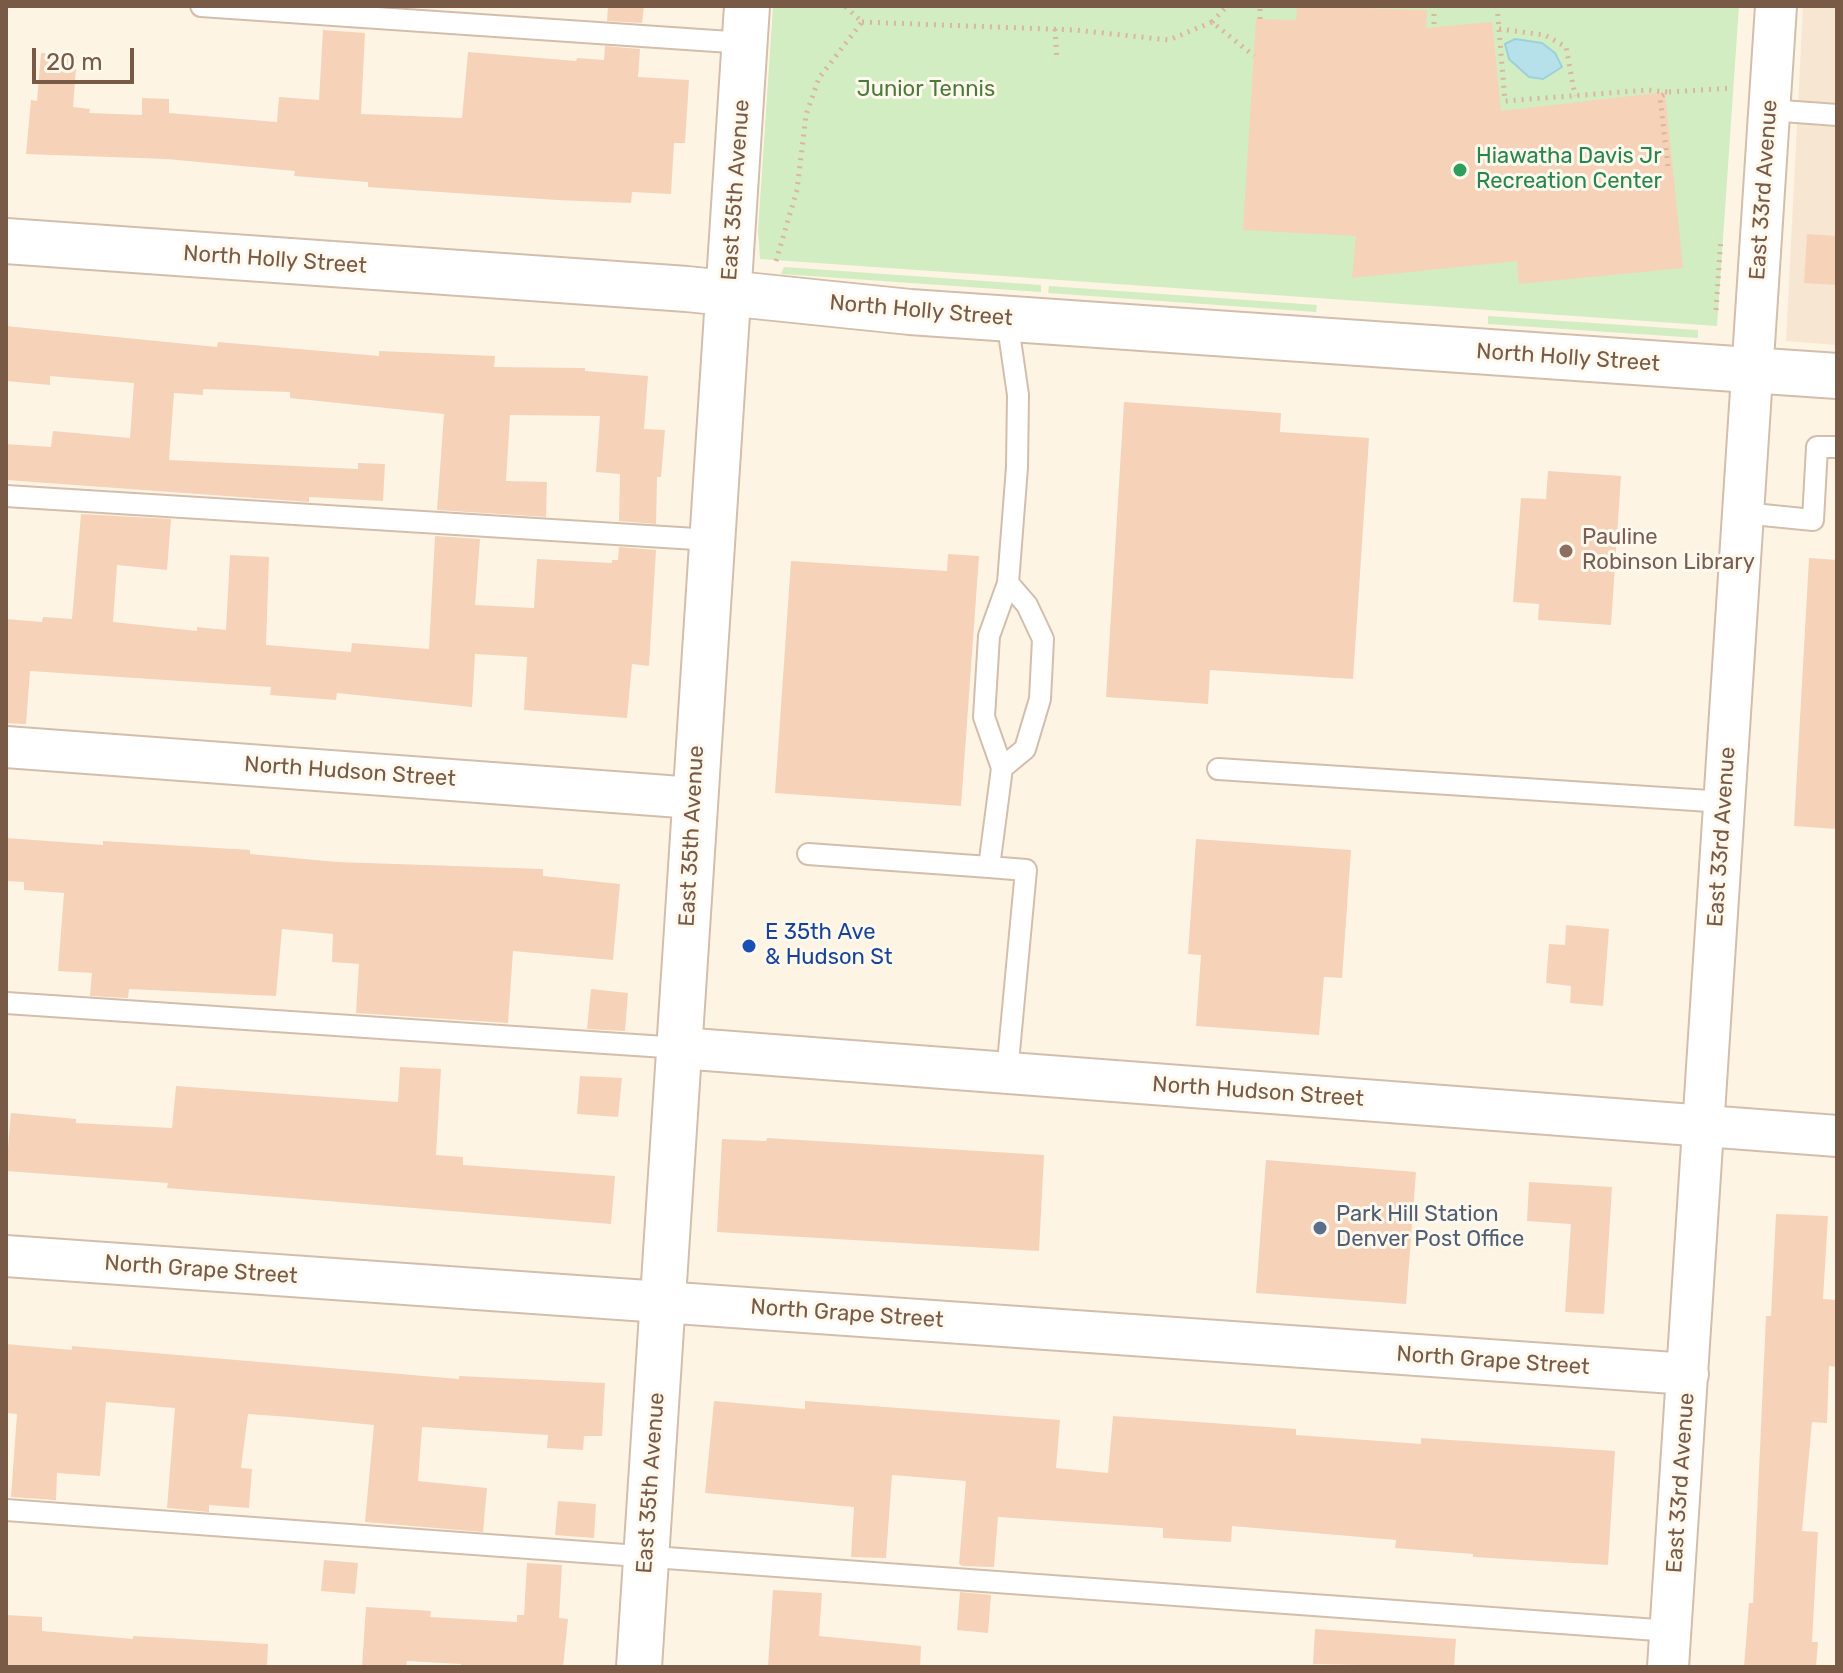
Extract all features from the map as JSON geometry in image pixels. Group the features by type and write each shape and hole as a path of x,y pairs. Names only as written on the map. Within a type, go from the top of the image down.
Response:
{"street":[{"name":"East 33rd Avenue","path":"1670,1649 1776,6"},
{"name":"East 35th Avenue","path":"639,1667 746,25"},
{"name":"North Holly Street","path":"6,241 729,292 1007,319 1837,376"},
{"name":"North Hudson Street","path":"6,747 694,798"},
{"name":"North Hudson Street","path":"680,1048 1837,1136"},
{"name":"North Grape Street","path":"6,1256 1688,1374"}],"lane":[{"path":"201,6 746,25"},
{"path":"1769,110 1837,115"},
{"path":"989,867 1002,768 984,717 989,636 1008,583 1017,467 1018,395 1007,319"},
{"path":"1743,513 1813,520 1817,447 1837,447"},
{"path":"6,496 712,540"},
{"path":"1002,768 1025,749 1040,699 1043,639 1027,605 1008,583"},
{"path":"1218,769 1725,802"},
{"path":"808,854 1026,870 1007,1073"},
{"path":"6,1003 680,1048"},
{"path":"6,1510 646,1555 1670,1649"}],"path":[{"path":"845,6 862,22 1055,29 1169,40 1212,22 1227,6"},
{"path":"1260,6 1260,19"},
{"path":"1434,6 1434,28"},
{"path":"1497,6 1505,101 1648,90 1668,92 1733,88"},
{"path":"775,265 797,190 806,115 819,78 862,22"},
{"path":"1212,22 1254,56"},
{"path":"1055,29 1057,61"},
{"path":"1499,29 1545,35 1566,47 1575,96"},
{"path":"1668,92 1660,97 1668,166"}],"shaded area":[{"path":"1803,6 1837,6 1837,345 1786,341"}],"green space":[{"name":"Junior Tennis","path":"773,6 1739,6 1717,326 760,259 758,231"},
{"path":"784,267 1041,285 1041,292 781,274"},
{"path":"1049,286 1317,305 1316,312 1048,293"},
{"path":"1488,316 1698,330 1698,338 1488,324"}],"water":[{"path":"1515,39 1542,43 1555,53 1562,67 1543,79 1529,77 1509,59 1505,44"}],"building":[{"path":"608,6 644,6 642,23 607,21"},
{"name":"Hiawatha Davis Jr Recreation Center","path":"1297,6 1427,10 1426,28 1492,22 1501,111 1665,92 1683,268 1519,284 1517,261 1352,278 1356,236 1243,230 1256,19 1296,20"},
{"path":"323,30 365,33 361,114 462,118 468,52 576,61 577,58 604,60 605,46 640,49 638,77 689,80 685,143 674,143 671,194 632,192 631,203 557,200 368,187 368,182 294,176 295,171 167,159 26,154 31,100 37,101 41,53 77,56 73,107 90,109 89,113 142,115 142,98 169,99 169,113 277,122 279,97 319,100"},
{"path":"1807,234 1837,236 1837,285 1804,283"},
{"path":"6,326 217,347 218,342 379,356 379,351 495,356 494,367 585,368 585,371 648,376 644,429 665,430 661,477 657,477 656,524 619,521 620,474 596,472 600,416 510,415 506,481 547,482 546,517 437,510 444,414 290,398 290,392 203,389 203,395 174,393 169,460 358,469 358,463 385,464 383,501 309,497 309,502 6,480 6,444 51,447 53,431 130,438 134,383 50,376 50,385 6,381"},
{"path":"1124,402 1281,413 1280,432 1369,438 1353,679 1210,670 1208,704 1106,697"},
{"name":"Pauline Robinson Library","path":"1548,471 1621,476 1611,625 1538,620 1539,604 1513,602 1521,498 1546,499"},
{"path":"81,514 171,519 167,570 117,565 113,622 197,631 197,627 226,630 230,555 269,557 266,645 351,652 352,643 429,649 435,536 480,539 475,605 534,608 537,559 612,563 612,560 618,560 619,547 656,550 649,666 632,664 627,718 524,710 527,657 475,654 472,707 337,693 336,700 270,695 271,687 30,671 26,724 6,723 6,619 42,622 43,617 72,619"},
{"path":"948,554 979,556 961,806 775,793 791,561 947,571"},
{"path":"1809,558 1837,560 1837,829 1794,826"},
{"path":"6,838 250,850 250,854 337,862 543,869 543,876 620,884 613,960 513,951 508,1023 356,1013 359,964 332,962 333,934 282,929 276,996 129,989 128,998 90,996 92,973 58,971 64,893 24,890 24,882 6,881"},
{"path":"1196,839 1351,850 1342,978 1324,977 1319,1035 1196,1026 1201,955 1188,954"},
{"path":"1566,925 1609,929 1603,1006 1570,1003 1571,986 1546,983 1549,944 1565,945"},
{"path":"591,989 628,993 625,1031 587,1029"},
{"path":"400,1067 441,1069 436,1155 463,1157 463,1165 615,1176 611,1224 167,1188 168,1183 6,1171 11,1113 76,1119 76,1123 172,1128 176,1086 398,1102"},
{"path":"580,1076 622,1078 618,1117 577,1114"},
{"path":"767,1138 1044,1155 1039,1251 717,1232 722,1139 766,1141"},
{"path":"1266,1160 1416,1172 1406,1304 1256,1293"},
{"path":"1529,1182 1612,1187 1604,1314 1565,1312 1571,1224 1527,1221"},
{"path":"1776,1214 1828,1216 1823,1299 1837,1300 1837,1367 1829,1366 1827,1423 1812,1422 1802,1531 1818,1532 1812,1642 1818,1642 1816,1667 1744,1667 1749,1603 1753,1603 1766,1316 1771,1316"},
{"path":"6,1344 72,1350 72,1346 459,1379 459,1376 605,1383 602,1436 584,1436 583,1450 547,1448 548,1435 422,1427 418,1481 487,1488 483,1532 365,1522 374,1425 290,1417 248,1414 241,1468 252,1469 249,1508 209,1505 209,1512 167,1508 175,1408 106,1402 100,1476 57,1473 56,1500 11,1497 17,1414 6,1413"},
{"path":"714,1401 805,1409 805,1401 1060,1420 1056,1468 1108,1473 1113,1416 1296,1429 1296,1435 1421,1444 1421,1438 1615,1451 1608,1565 1473,1557 1473,1554 1395,1548 1396,1540 1232,1526 1231,1542 1163,1538 1163,1528 998,1517 994,1567 962,1566 959,1564 966,1481 892,1475 886,1558 851,1557 854,1507 705,1493"},
{"path":"558,1501 596,1504 594,1538 555,1535"},
{"path":"324,1560 358,1563 355,1594 321,1591"},
{"path":"527,1563 562,1565 559,1618 568,1619 563,1667 461,1667 461,1664 407,1661 406,1667 362,1667 366,1607 431,1611 430,1617 517,1622 517,1615 524,1615"},
{"path":"773,1590 822,1593 819,1636 921,1646 920,1667 768,1667"},
{"path":"960,1592 991,1595 988,1633 957,1630"},
{"path":"6,1615 42,1617 42,1631 133,1639 133,1636 268,1644 267,1667 6,1667"},
{"path":"1315,1629 1456,1639 1454,1667 1313,1664"}],"place":[{"name":"Hiawatha Davis Jr Recreation Center","path":"1460,170"},
{"name":"Pauline Robinson Library","path":"1566,551"},
{"name":"E 35th Ave & Hudson St","path":"749,946"},
{"name":"Park Hill Station Denver Post Office","path":"1320,1228"}]}
